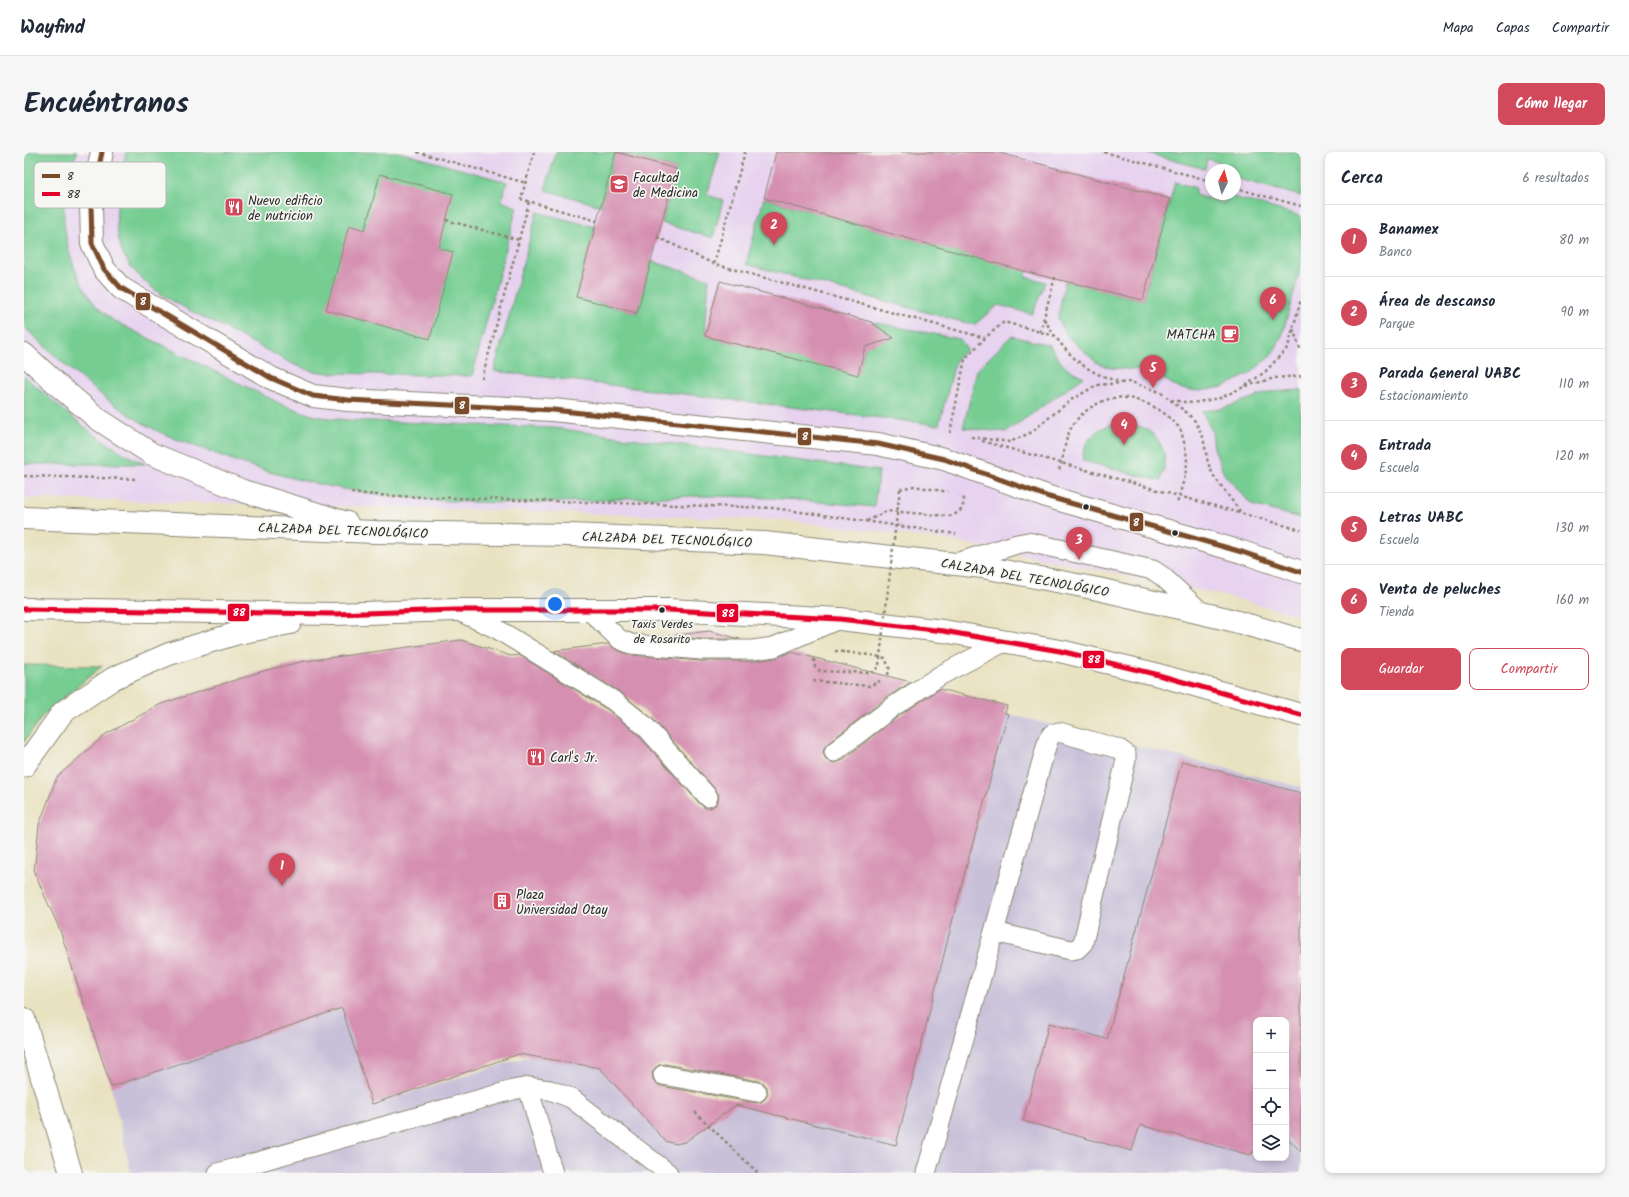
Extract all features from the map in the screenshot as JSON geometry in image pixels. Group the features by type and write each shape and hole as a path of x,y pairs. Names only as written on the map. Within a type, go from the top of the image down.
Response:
{"main road":[{"path":"100,162 102,152"},
{"path":"91,208 92,243 104,269 121,288 271,378 313,396 348,400 553,410 878,444 944,459 1049,497 1242,552 1301,572"},
{"path":"24,354 98,419 152,454 243,491 375,532"},
{"name":"CALZADA DEL TECNOLÓGICO","path":"24,518 375,532 570,535 764,543 956,563 1098,589 1202,613 1301,640"},
{"path":"24,609 334,614 456,610 670,610 840,619 943,631 1060,651 1155,674 1301,715"},
{"path":"24,766 63,712 114,678 169,654 238,633 334,614"},
{"path":"24,1019 71,1173"}],"lane":[{"path":"956,563 1028,542 1153,570 1162,576 1202,613"},
{"path":"456,610 497,629 614,701 645,726 708,797"},
{"path":"589,610 619,639 631,644 701,650 753,650 774,647 840,619"},
{"path":"834,752 894,706 941,675 1006,641"},
{"path":"926,1173 1048,740 1052,734 1059,732 1119,749 1126,754 1126,760 1083,943 1077,949 1071,950 994,932"},
{"path":"663,1075 757,1092"},
{"path":"528,1088 553,1173"},
{"path":"218,1173 513,1090 528,1088 550,1090 571,1098 668,1173"}],"path":[{"path":"417,152 526,183"},
{"path":"534,152 521,199 597,221"},
{"path":"714,264 745,152"},
{"path":"1104,152 1205,179"},
{"path":"1241,190 1301,206"},
{"path":"480,384 529,202"},
{"path":"446,220 519,240"},
{"path":"657,237 714,264 985,338"},
{"path":"1040,332 1055,277"},
{"path":"1244,387 1266,371 1288,347 1301,299"},
{"path":"1044,319 1065,351 1090,371 1124,383"},
{"path":"956,436 949,435 966,359 985,338 1004,322 1055,336"},
{"path":"1293,328 1301,351"},
{"path":"1170,399 1192,403 1199,402 1220,398 1244,387 1275,378 1301,376"},
{"path":"1242,514 1213,475 1208,463 1203,437 1195,421 1160,392 1131,382 1097,385 1071,400 1030,434 1010,442 970,437 1242,514 1301,530"},
{"path":"1049,497 1062,463 1066,440 1075,422 1091,407 1114,398 1140,400 1164,412 1180,430 1187,453 1186,475 1179,496 1171,531"},
{"path":"24,476 138,479"},
{"path":"817,653 814,659 815,667 820,671 874,672 879,665 900,489 914,486 950,493"},
{"path":"346,493 393,496 773,508 957,534"},
{"path":"867,521 887,511 950,516 959,513 964,507 964,499 957,494"},
{"path":"813,681 869,686 885,679 890,670 885,658 870,654 832,651"},
{"path":"695,1112 758,1173"}],"shaded area":[{"path":"24,152 1301,152 1301,616 1218,594 947,540 785,520 487,510 24,498"},
{"path":"1008,714 1301,787 1301,1173 131,1173 111,1087 342,1008 372,1104 547,1051 600,1068 685,1142 736,1105 896,1145 947,938"}],"green space":[{"path":"24,152 77,152 74,162 34,162 34,208 64,208 64,224 69,252 79,279 86,292 98,308 114,321 283,405 315,416 346,420 554,428 879,471 874,507 729,496 684,496 519,503 441,501 325,486 250,466 157,431 123,411 108,400 65,365 24,327"},
{"path":"126,152 399,152 507,182 501,201 517,207 472,376 328,373 312,371 295,365 165,296 150,286 138,275 128,262 121,248 118,236 117,212 117,208 166,208 166,162 124,162"},
{"path":"556,152 616,152 601,206 545,190"},
{"path":"616,152 720,152 707,195 723,200 713,238 662,223 676,169"},
{"path":"1143,152 1301,152 1301,196 1241,180 1241,164 1226,164 1207,159 1205,169"},
{"path":"1175,182 1196,188 1195,195 1205,198 1205,200 1213,200 1224,203 1225,200 1241,199 1301,216 1301,266 1282,336 1273,353 1251,373 1223,387 1200,391 1180,389 1162,378 1140,370 1110,368 1097,363 1068,337 1058,318 1065,281 1143,300"},
{"path":"764,198 1027,271 1026,277 1046,282 1032,314 998,305 974,325 746,264"},
{"path":"537,212 595,227 576,297 637,313 651,261 709,279 705,336 858,374 866,345 875,344 880,335 877,327 871,322 960,339 967,350 956,359 939,425 494,371"},
{"path":"1011,336 1050,345 1064,365 1084,377 1006,432 963,428 977,370"},
{"path":"24,376 96,436 128,456 145,464 24,464"},
{"path":"1301,390 1301,518 1252,505 1224,474 1214,448 1212,432 1202,411 1221,409 1269,392"},
{"path":"1118,422 1130,423 1141,427 1150,432 1157,439 1165,458 1164,469 1160,481 1083,461 1085,446 1093,435 1104,427"},
{"path":"24,665 102,666 44,714 24,742"}],"building":[{"path":"616,152 676,169 637,313 576,297"},
{"path":"776,152 996,152 1170,199 1143,300 1027,272 764,198"},
{"path":"380,174 453,194 439,248 453,252 430,339 326,310 349,225 365,230"},
{"path":"720,281 871,322 894,338 865,347 858,375 705,336"},
{"path":"709,631 740,639 701,639 669,636"},
{"name":"Plaza Universidad Otay","path":"461,640 511,656 519,655 608,710 637,734 705,808 711,808 715,805 718,801 719,795 653,719 620,692 554,651 608,644 615,649 630,655 701,661 755,661 776,658 791,652 911,682 887,697 827,744 824,748 823,754 830,762 835,763 841,761 900,715 940,689 1007,706 1005,713 1008,714 962,883 896,1145 736,1105 685,1142 676,1144 665,1141 600,1068 519,1054 372,1104 342,1008 111,1087 60,930 34,872 39,825 57,777 106,734 161,704 263,671 305,661","holes":["665,1064 764,1083 768,1094 761,1102 755,1103 661,1086 656,1084 652,1073 659,1065"]},
{"path":"1182,761 1301,793 1301,1152 1289,1139 1289,1017 1253,1017 1253,1152 1250,1155 1140,1125 1132,1151 1023,1121 1049,1023 1107,1039"}],"transit line":[{"name":"8","path":"100,162 102,152"},
{"name":"8","path":"91,208 92,243 104,269 121,288 271,378 313,396 348,400 553,410 878,444 944,459 1049,497 1242,552 1301,572"},
{"name":"88","path":"24,609 334,614 456,610 669,610 840,619 943,631 1060,651 1155,674 1301,715"}],"place":[{"name":"Facultad de Medicina","path":"619,184"},
{"name":"Nuevo edificio de nutricion","path":"234,207"},
{"name":"Área de descanso","path":"774,245"},
{"name":"Venta de peluches","path":"1273,320"},
{"name":"MATCHA","path":"1230,334"},
{"name":"Letras UABC","path":"1153,388"},
{"name":"Entrada","path":"1124,445"},
{"name":"Parada General UABC","path":"1079,560"},
{"name":"Taxis Verdes de Rosarito","path":"662,610"},
{"name":"Carl's Jr.","path":"536,757"},
{"name":"Banamex","path":"282,886"},
{"name":"Plaza Universidad Otay","path":"502,901"}]}
